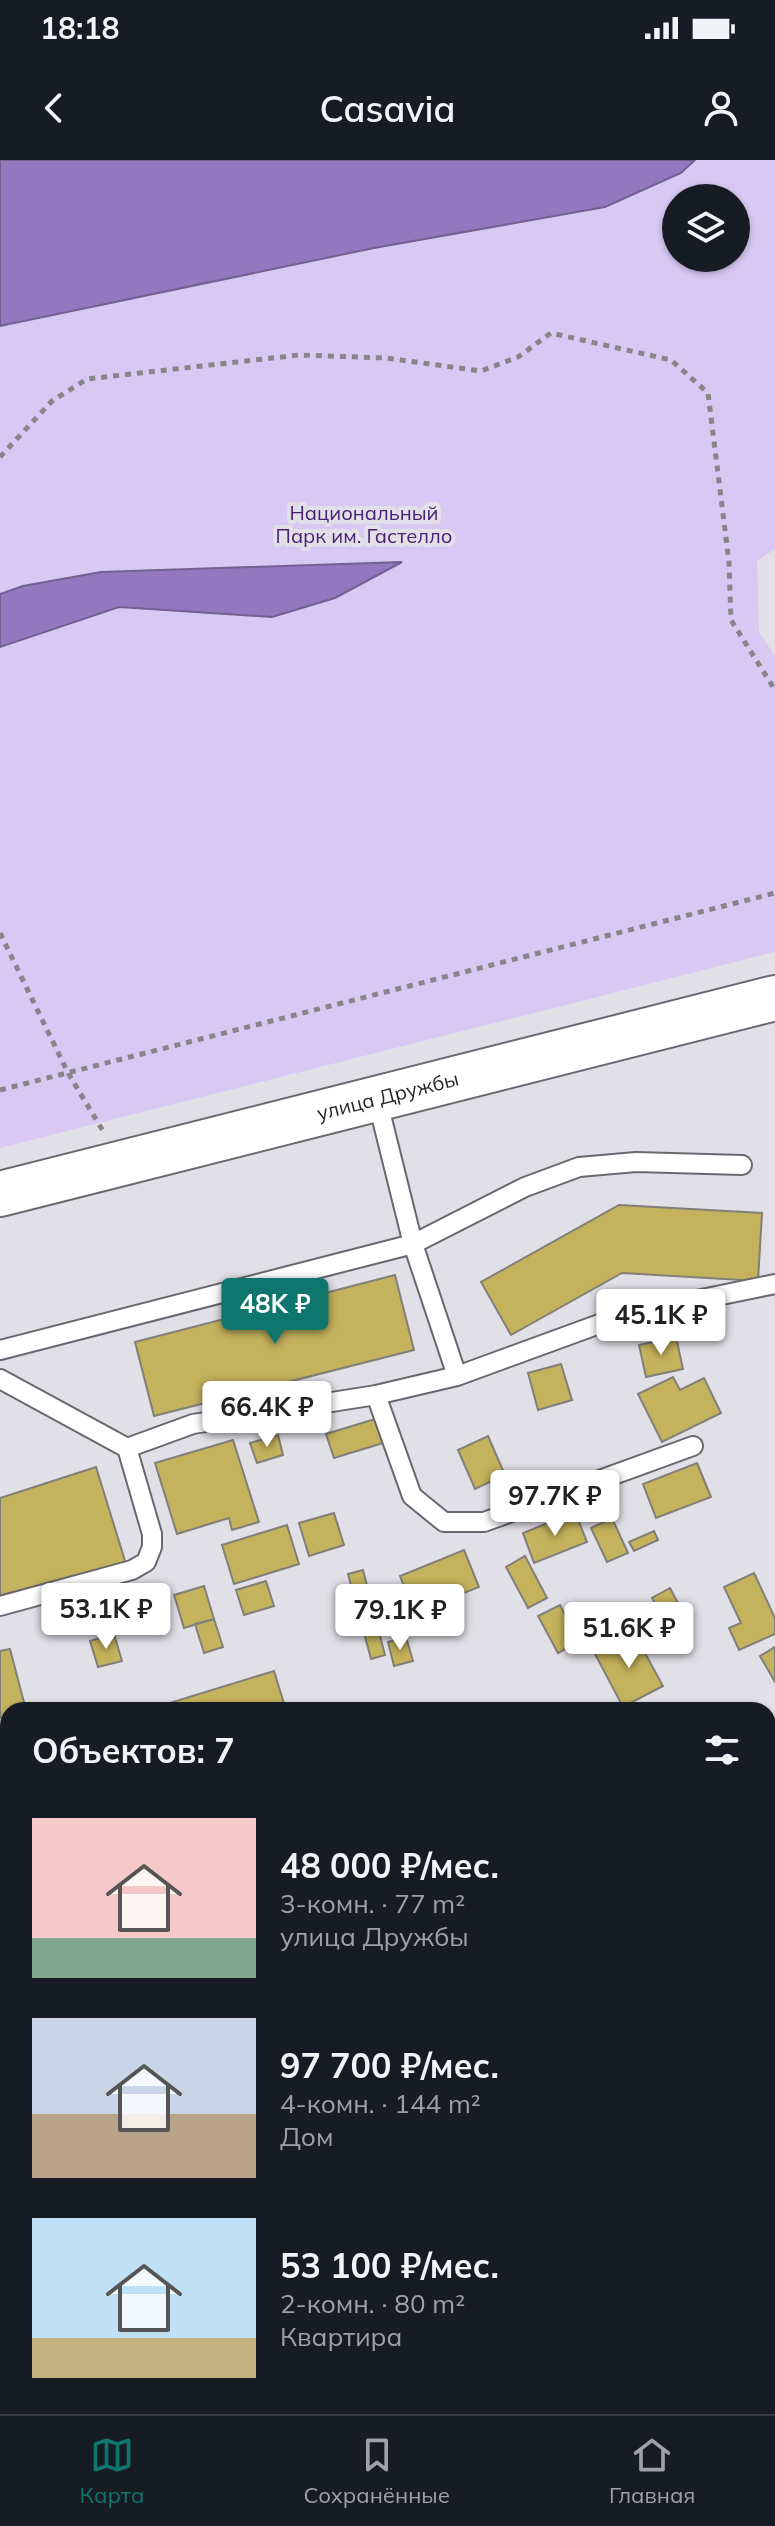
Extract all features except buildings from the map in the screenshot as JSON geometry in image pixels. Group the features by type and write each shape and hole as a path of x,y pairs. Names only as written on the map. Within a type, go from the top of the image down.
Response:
{"main road":[{"name":"улица Дружбы","path":"0,1194 775,998"}],"lane":[{"path":"377,1099 413,1244 457,1376"},
{"path":"0,1350 413,1244 525,1187 579,1167 636,1162 742,1165"},
{"path":"127,1448 193,1424 376,1395 457,1376 624,1315 775,1284"},
{"path":"0,1379 127,1448 152,1534 152,1547 146,1562 132,1570 0,1606"},
{"path":"376,1395 412,1496 444,1522 484,1522 693,1446"}],"path":[{"path":"0,457 52,401 87,379 299,355 386,358 481,371 518,357 551,333 671,360 708,393 729,562 731,620 775,690"},
{"path":"0,1090 775,893"},
{"path":"0,933 68,1073 123,1163"}],"green space":[{"name":"Национальный Парк им. Гастелло","path":"0,160 775,160 775,549 757,561 759,632 775,656 775,952 0,1148"}],"shaded area":[{"path":"0,160 695,160 681,173 605,207 374,248 0,326"},
{"path":"402,562 335,598 272,617 119,607 0,647 0,594 23,586 101,572"}]}
